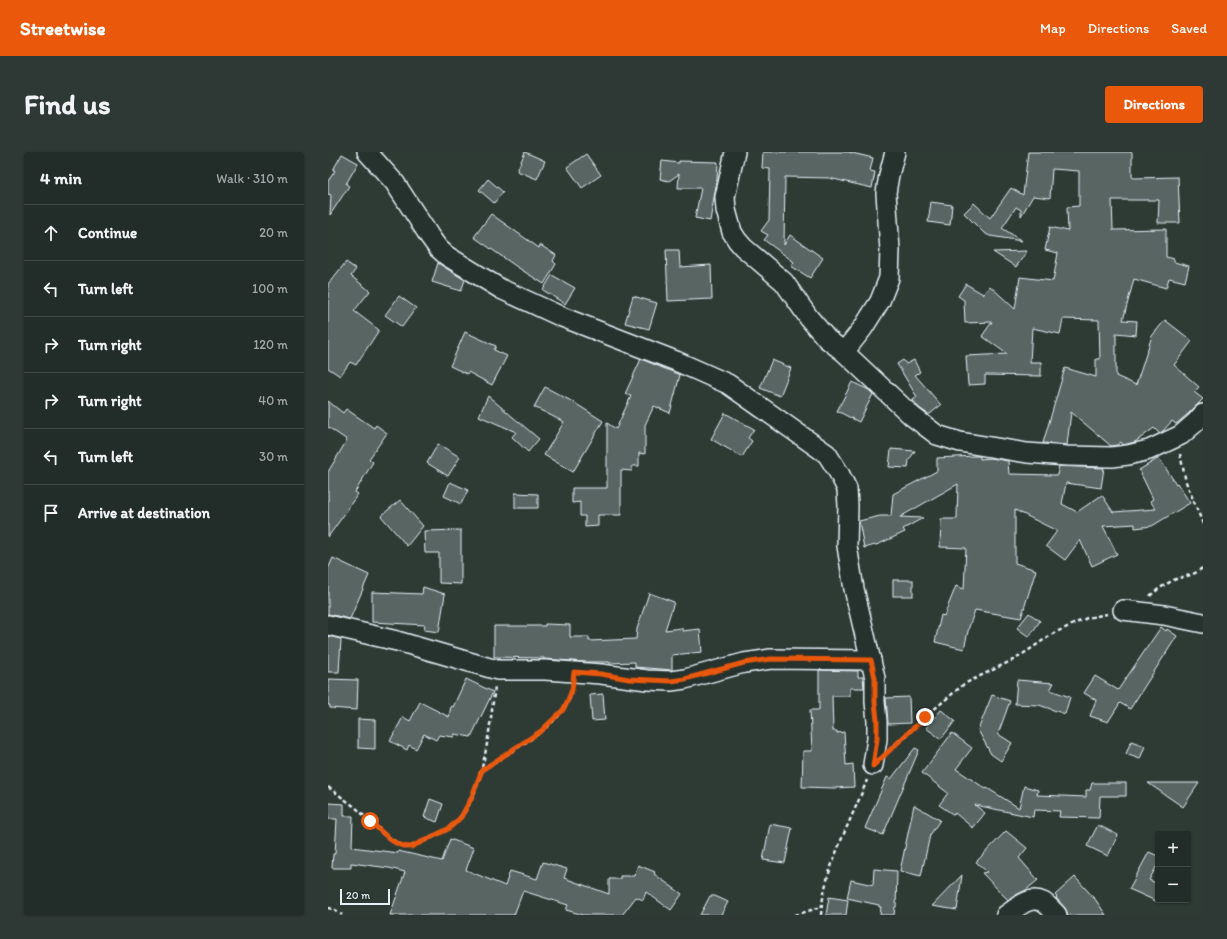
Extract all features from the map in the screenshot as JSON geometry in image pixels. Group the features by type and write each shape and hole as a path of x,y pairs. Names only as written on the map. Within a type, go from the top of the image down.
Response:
{"street":[{"path":"367,152 395,183 430,237 438,248 447,256 501,289 562,317 676,361 728,384 827,454 847,489 847,546 854,589 875,678 877,739 873,766"},
{"path":"735,152 725,197 726,210 732,232 737,240 743,247 784,282 809,318 827,339 844,352 912,416 938,435 960,442 1027,453 1112,457 1149,450 1181,435 1203,414"},
{"path":"844,352 863,328 880,302 889,278 890,250 886,193 895,152"},
{"path":"1123,610 1164,615 1203,623"},
{"path":"328,625 397,641 498,670 545,670 574,672 601,674 641,680 671,681 685,679 744,663 771,659 871,660"},
{"path":"1006,915 1026,901 1033,899 1044,902 1057,915"}],"path":[{"path":"1181,435 1180,456 1186,482 1203,524"},
{"path":"1147,598 1154,592 1175,580 1188,577 1203,567"},
{"path":"821,915 821,907 828,873 873,766 925,717 964,684 1017,658 1054,633 1088,618 1123,610"},
{"path":"328,787 355,807 384,834 405,847 411,847 448,829 461,817 471,799 482,770 498,670"},
{"path":"482,770 535,735 553,721 563,710 568,700 572,690 574,672"},
{"path":"795,915 821,907"},
{"path":"328,908 334,909 342,915"}],"building":[{"path":"525,152 545,161 537,179 517,171"},
{"path":"763,152 848,152 873,158 870,171 875,172 872,188 829,178 785,177 784,245 790,235 823,258 810,278 791,266 794,262 764,240 768,235 761,231 769,220 770,169 762,168"},
{"path":"1028,152 1132,152 1132,177 1178,177 1180,223 1158,223 1159,200 1112,200 1113,230 1166,229 1166,257 1174,259 1174,262 1189,266 1185,282 1169,278 1166,288 1134,279 1123,320 1137,321 1136,335 1116,333 1116,376 1136,385 1152,336 1165,320 1192,341 1174,365 1199,387 1194,392 1203,399 1176,424 1172,421 1162,432 1159,433 1154,428 1135,442 1123,445 1121,442 1117,445 1111,446 1071,412 1067,445 1043,443 1065,368 1096,377 1096,359 1100,359 1099,320 1063,319 1060,334 1032,328 1030,362 1041,362 1041,376 985,375 985,384 968,385 966,356 1007,354 982,336 992,322 965,323 964,300 958,296 966,284 983,294 990,286 1015,309 1020,277 1053,281 1058,253 1045,250 1050,227 1068,231 1067,207 1079,206 1079,171 1052,169 1050,198 1033,196 1021,216 1021,210 1016,207 1002,228 1022,241 990,236 984,233 964,213 974,203 990,218 1011,188 1023,195"},
{"path":"342,154 358,163 346,184 349,186 330,215 331,195 328,194 328,181 335,171 333,170"},
{"path":"586,154 601,175 582,188 567,167"},
{"path":"662,161 679,163 679,161 718,162 717,180 710,221 695,218 701,188 678,188 679,174 669,181 660,179"},
{"path":"488,179 503,192 494,203 479,190"},
{"path":"931,202 952,205 950,225 928,222"},
{"path":"491,214 539,248 540,245 556,255 553,261 556,264 544,284 474,237"},
{"path":"666,250 679,250 680,267 711,265 712,299 668,301"},
{"path":"1027,251 1016,267 993,252"},
{"path":"346,262 356,269 351,276 370,291 354,311 379,330 356,365 350,362 340,376 328,368 328,284"},
{"path":"438,263 465,280 461,291 432,282"},
{"path":"552,275 575,288 565,304 543,290"},
{"path":"399,296 416,308 402,327 385,315"},
{"path":"633,296 657,303 649,329 625,323"},
{"path":"465,332 496,346 494,350 507,356 492,385 468,372 467,374 450,366"},
{"path":"641,359 680,375 670,413 654,406 645,425 645,454 639,453 639,466 632,466 632,471 621,470 621,515 598,515 598,526 585,527 585,516 580,516 580,502 572,503 572,488 607,488 607,423 616,429 631,396 625,394"},
{"path":"772,360 791,368 780,396 760,388"},
{"path":"903,360 906,364 914,360 920,372 915,375 941,405 930,414 919,408 913,400 917,397 897,364"},
{"path":"852,382 869,390 873,394 859,422 837,411"},
{"path":"545,387 573,402 603,421 573,472 544,455 564,422 534,407"},
{"path":"488,396 539,439 528,452 512,437 516,432 479,416"},
{"path":"328,401 343,413 346,409 374,428 376,425 387,433 369,459 373,462 355,492 358,494 328,537 328,472 347,440 328,427"},
{"path":"725,413 754,429 748,438 752,441 742,457 711,439"},
{"path":"438,444 460,457 448,476 427,463"},
{"path":"891,449 915,451 909,460 908,468 889,467"},
{"path":"980,456 980,459 991,458 1008,461 1009,474 1057,475 1059,466 1104,468 1101,488 1066,483 1062,504 1077,512 1102,495 1113,512 1156,509 1150,501 1153,499 1139,470 1159,458 1190,503 1152,526 1135,528 1135,524 1103,526 1117,554 1092,566 1080,540 1065,560 1046,546 1057,531 1015,510 1015,563 1036,570 1021,618 975,610 964,649 935,642 941,615 944,616 956,586 964,589 966,548 940,547 941,519 957,519 958,484 900,517 923,518 903,529 905,532 879,544 864,548 859,521 880,516 891,516 893,494 937,471 937,458"},
{"path":"450,482 468,490 461,504 444,496"},
{"path":"515,493 538,494 538,508 515,508"},
{"path":"400,500 423,526 407,546 381,516"},
{"path":"461,530 461,584 439,583 439,553 425,553 424,531"},
{"path":"333,558 369,575 350,619 328,614 328,569"},
{"path":"893,580 913,580 913,596 893,596"},
{"path":"423,587 445,594 439,632 424,630 425,625 372,622 372,592 422,594"},
{"path":"649,593 674,602 665,630 682,628 682,631 700,629 702,652 672,655 672,670 635,667 635,662 609,663 544,658 494,657 494,626 545,626 545,624 570,625 570,637 589,637 589,641 636,639 637,629"},
{"path":"1029,613 1040,621 1029,637 1017,628"},
{"path":"1161,627 1177,636 1130,709 1120,703 1108,722 1090,716 1096,700 1084,693 1095,676 1118,690"},
{"path":"328,636 341,639 339,672 328,672"},
{"path":"819,670 858,671 858,677 863,677 864,688 850,688 850,696 832,696 833,731 837,731 837,733 844,732 846,765 853,764 854,787 802,787 803,751 812,751 810,710 819,710"},
{"path":"328,679 358,680 357,710 330,708 330,705 328,705"},
{"path":"466,679 493,692 471,737 454,734 454,737 439,735 436,740 424,734 416,749 409,745 407,750 390,741 403,717 410,721 420,702 449,717 451,706 453,707"},
{"path":"1017,680 1054,683 1050,690 1070,697 1065,714 1039,705 1015,704"},
{"path":"603,694 605,720 592,721 590,695"},
{"path":"992,695 1010,701 998,734 1012,743 1001,761 991,754 978,730"},
{"path":"909,697 910,723 888,724 886,698"},
{"path":"941,710 955,721 941,739 926,728"},
{"path":"358,719 375,720 375,749 358,748"},
{"path":"952,733 972,748 956,769 986,789 987,788 1019,808 1024,786 1038,790 1037,795 1086,797 1086,790 1090,790 1092,783 1126,783 1126,796 1100,796 1099,818 1059,817 1060,811 1034,810 1033,817 975,805 985,813 973,828 955,813 954,815 939,805 948,793 922,773"},
{"path":"1131,741 1145,746 1140,759 1126,754"},
{"path":"915,748 919,750 883,835 865,828 887,777 891,779"},
{"path":"1148,783 1199,783 1183,807"},
{"path":"430,799 443,804 437,822 424,817"},
{"path":"328,803 344,804 344,816 353,816 352,847 398,853 398,851 442,861 450,839 474,848 466,870 505,886 510,871 537,879 543,862 567,869 564,878 609,894 609,879 620,879 620,876 634,876 638,865 655,872 654,874 682,894 671,910 646,892 643,900 636,897 622,915 583,915 566,910 568,905 523,891 514,915 390,915 405,872 389,868 351,863 351,868 332,868 333,854 335,854 337,819 328,819"},
{"path":"914,805 940,820 930,835 921,876 900,871"},
{"path":"770,824 792,828 785,863 763,860"},
{"path":"1098,825 1118,835 1108,856 1087,846"},
{"path":"1006,831 1027,848 1019,858 1038,880 1026,890 1008,900 982,873 987,872 976,862"},
{"path":"1149,852 1155,855 1155,869 1149,880 1155,883 1155,901 1129,889"},
{"path":"874,869 897,871 896,907 894,915 880,915 881,907 879,907 879,905 847,898 851,880 873,885"},
{"path":"962,875 957,910 932,906"},
{"path":"1075,877 1095,899 1106,915 1068,915 1065,908 1055,895"},
{"path":"710,896 715,896 728,902 721,915 700,915"},
{"path":"829,897 848,900 846,915 826,915"}],"route":[{"path":"370,821 384,834 405,847 411,847 448,829 461,817 471,799 482,770 529,740 553,721 563,710 572,690 574,672 601,674 629,679 671,681 685,679 744,663 771,659 871,660 875,678 877,720 877,739 873,766 925,717"}]}
